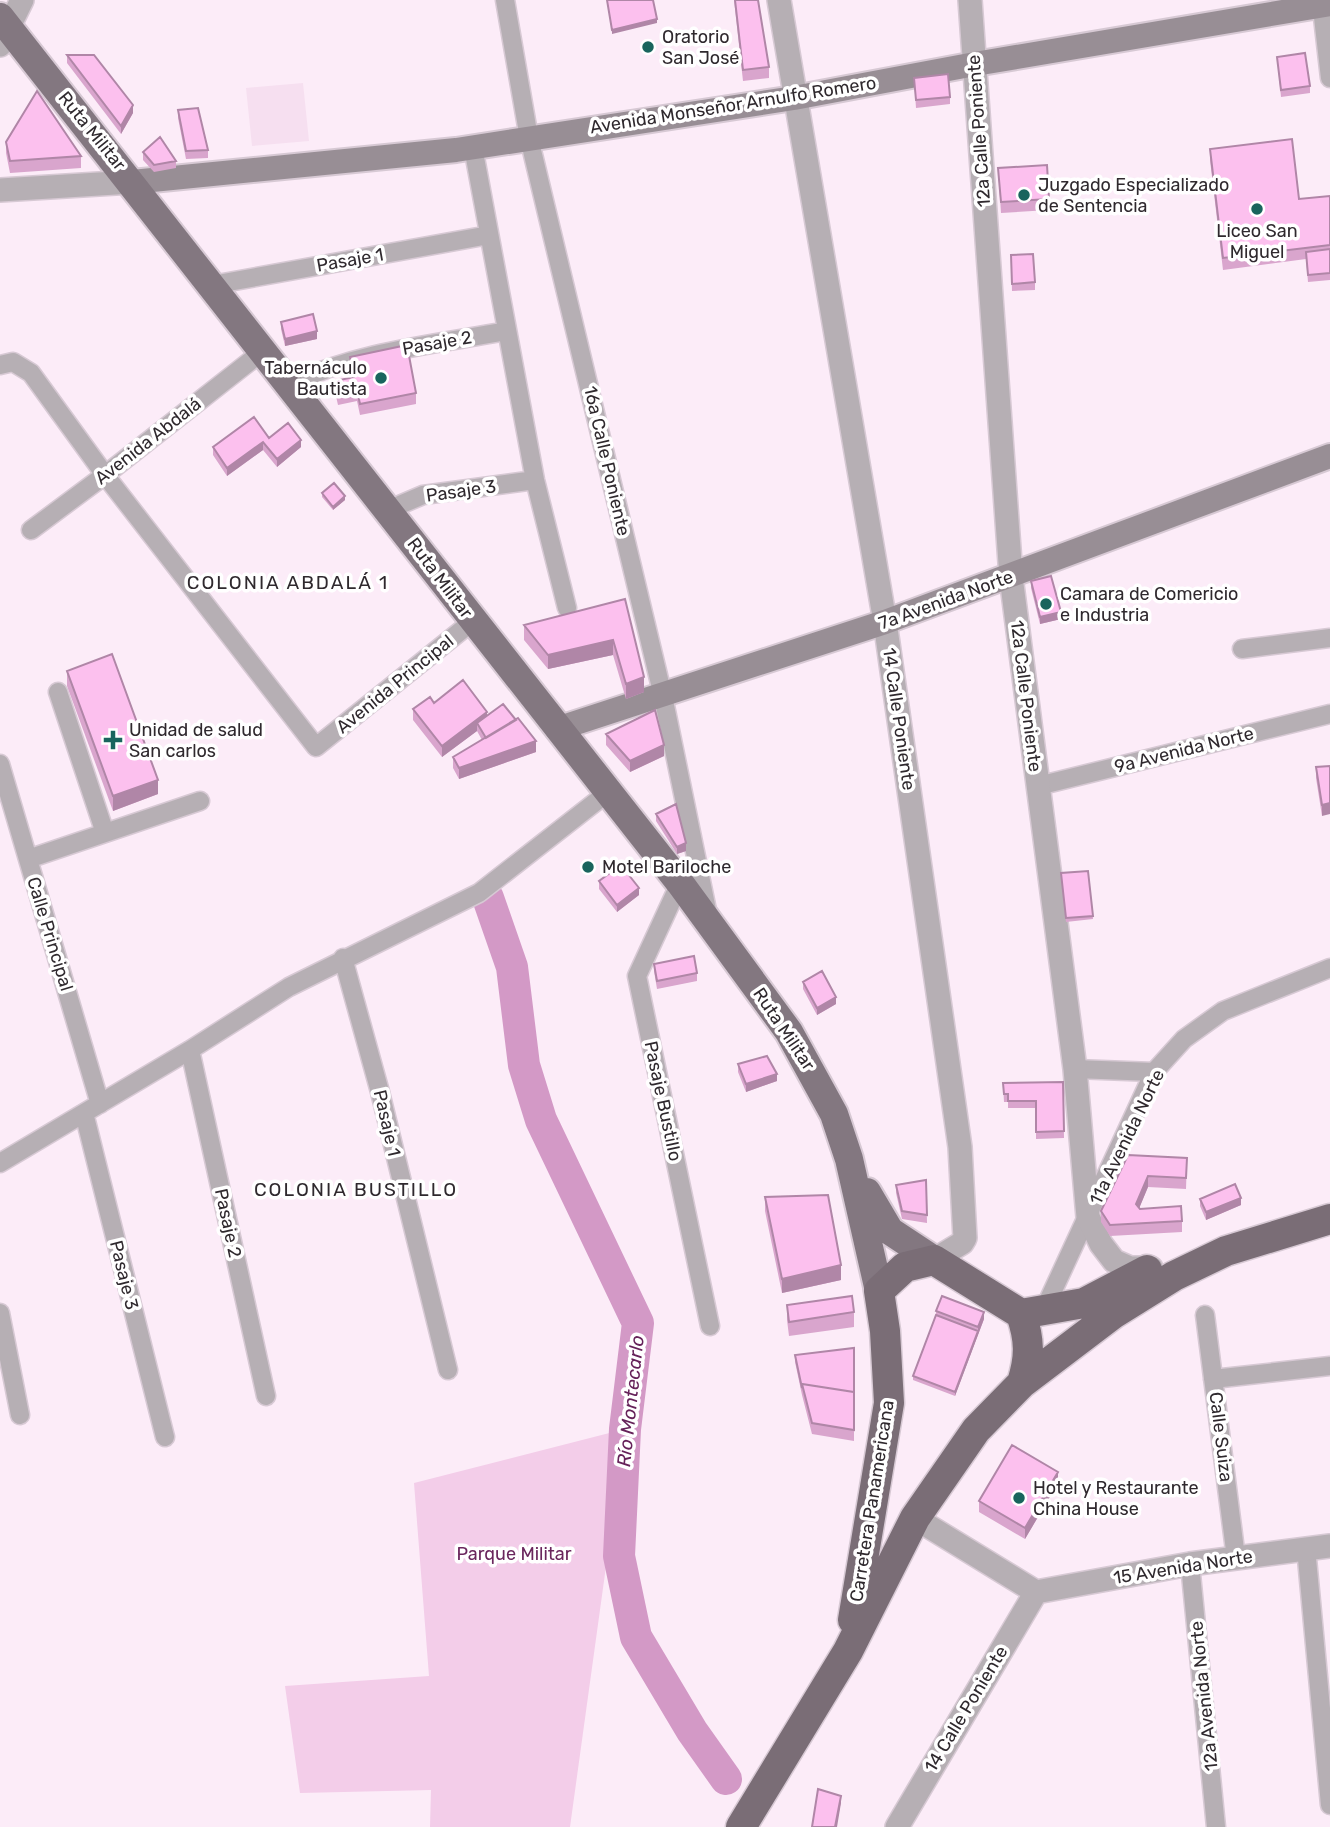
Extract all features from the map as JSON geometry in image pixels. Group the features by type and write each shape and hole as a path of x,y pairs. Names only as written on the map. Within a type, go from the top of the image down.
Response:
{"highway":[{"path":"879,1291 905,1267 934,1260 1032,1313 1084,1303 1215,1237 1330,1204"},
{"name":"Carretera Panamericana","path":"741,1827 848,1651 915,1518 976,1430 1022,1383 1113,1314 1174,1276 1226,1251 1330,1219"},
{"name":"Carretera Panamericana","path":"848,1651 889,1403 879,1291"},
{"path":"1022,1383 1030,1358 1032,1313"},
{"path":"875,1494 915,1518"}],"main road":[{"name":"Avenida Monseñor Arnulfo Romero","path":"132,182 472,147 794,98 1324,3"},
{"name":"Ruta Militar","path":"3,30 132,182 680,883 804,1057 834,1114 849,1159 879,1291"},
{"name":"7a Avenida Norte","path":"557,729 885,622 1330,456"},
{"name":"Ruta Militar","path":"849,1159 890,1231 934,1260"}],"street":[{"path":"3,30 22,0"},
{"name":"16a Calle Poniente","path":"505,0 529,138 663,696 709,922"},
{"name":"14 Calle Poniente","path":"779,0 885,622 960,1147 965,1238 934,1260"},
{"name":"12a Calle Poniente","path":"970,0 1011,577 1075,1069 1088,1217 1101,1244 1114,1261 1130,1268 1151,1268"},
{"path":"1324,3 1330,78"},
{"path":"472,147 535,481 567,608"},
{"path":"0,190 132,182"},
{"name":"Pasaje 1","path":"212,285 489,235"},
{"name":"Pasaje 2","path":"289,384 331,365 359,357 507,331"},
{"name":"Avenida Abdalá","path":"31,530 106,475 263,351"},
{"path":"0,365 13,362 31,373 106,475"},
{"name":"Avenida Principal","path":"106,475 316,747 473,621"},
{"name":"Pasaje 3","path":"388,510 423,495 535,481"},
{"path":"1242,649 1330,638"},
{"path":"58,692 105,833"},
{"name":"9a Avenida Norte","path":"1038,786 1330,713"},
{"name":"Calle Principal","path":"0,764 100,1104"},
{"path":"0,1163 190,1050 289,987 479,893 607,793"},
{"path":"28,859 200,801"},
{"name":"Pasaje Bustillo","path":"680,883 637,976 710,1326"},
{"name":"Pasaje 1","path":"343,958 380,1092 448,1370"},
{"name":"11a Avenida Norte","path":"1032,1313 1088,1217 1154,1072 1184,1039 1223,1011 1330,968"},
{"name":"Pasaje 2","path":"190,1050 266,1396"},
{"path":"1075,1069 1154,1072"},
{"name":"Pasaje 3","path":"84,1114 165,1437"},
{"path":"0,1313 20,1415"},
{"name":"Calle Suiza","path":"1205,1315 1236,1558"},
{"path":"1213,1380 1330,1366"},
{"path":"915,1518 1036,1592"},
{"name":"15 Avenida Norte","path":"1036,1592 1190,1564 1330,1546"},
{"path":"1306,1548 1330,1805"},
{"name":"12a Avenida Norte","path":"1190,1564 1216,1827"},
{"name":"14 Calle Poniente","path":"897,1827 1036,1592"}],"shaded area":[{"path":"303,83 309,141 252,146 246,88"}],"green space":[{"name":"Parque Militar","path":"625,1429 570,1827 430,1827 431,1790 300,1793 285,1686 429,1676 414,1483"}],"building":[{"path":"607,0 653,0 657,19 612,30"},
{"path":"735,0 758,0 769,67 743,70"},
{"path":"1305,53 1310,86 1281,90 1277,57"},
{"path":"67,55 94,55 133,105 121,126"},
{"path":"948,74 950,97 916,100 914,78"},
{"path":"37,91 81,156 10,161 6,142"},
{"path":"198,108 208,150 186,151 178,110"},
{"path":"160,137 176,161 154,165 143,152"},
{"name":"Liceo San Miguel","path":"1292,139 1299,199 1330,196 1330,245 1223,258 1210,149"},
{"name":"Juzgado Especializado de Sentencia","path":"1047,165 1049,199 1001,202 998,168"},
{"path":"1330,249 1330,273 1308,275 1306,252"},
{"path":"1033,254 1035,282 1012,284 1011,255"},
{"path":"313,314 317,331 285,339 281,322"},
{"name":"Tabernáculo Bautista","path":"407,345 416,393 360,404 357,390 338,394 335,381 354,377 350,357"},
{"path":"254,417 269,438 288,423 301,440 277,459 263,442 227,468 213,447"},
{"path":"334,483 345,496 333,507 322,493"},
{"name":"Camara de Comericio e Industria","path":"1051,576 1061,612 1040,617 1031,581"},
{"path":"625,599 644,677 626,684 613,640 548,655 524,625"},
{"name":"Unidad de salud San carlos","path":"112,654 158,780 113,796 67,671"},
{"path":"463,680 487,712 442,746 413,709 430,697 434,703"},
{"path":"503,704 516,720 486,738 477,723"},
{"path":"655,710 664,745 630,761 606,734"},
{"path":"518,718 536,741 459,768 453,757"},
{"path":"1330,766 1330,803 1322,805 1316,767"},
{"path":"676,804 686,843 677,847 656,814"},
{"path":"621,865 639,888 617,905 599,881"},
{"path":"1088,871 1093,916 1066,918 1061,873"},
{"path":"694,956 697,973 657,981 654,964"},
{"path":"822,971 836,997 817,1008 803,982"},
{"path":"767,1056 777,1074 746,1084 738,1064"},
{"path":"1063,1082 1064,1131 1036,1132 1036,1101 1008,1101 1008,1094 1004,1094 1003,1083"},
{"path":"1128,1155 1187,1158 1186,1178 1148,1176 1136,1204 1140,1209 1181,1206 1182,1221 1110,1225 1101,1211"},
{"path":"926,1180 927,1215 902,1211 896,1185"},
{"path":"1235,1184 1241,1198 1206,1212 1200,1199"},
{"path":"828,1195 841,1265 782,1279 765,1197"},
{"path":"852,1296 854,1312 789,1322 787,1305"},
{"path":"942,1296 984,1312 978,1327 936,1311"},
{"path":"936,1315 978,1331 955,1392 913,1376"},
{"path":"854,1348 854,1392 802,1384 802,1388 795,1355"},
{"path":"802,1384 854,1392 854,1430 812,1423"},
{"name":"Hotel y Restaurante China House","path":"1012,1445 1058,1472 1025,1528 979,1501"},
{"path":"818,1789 841,1796 835,1827 812,1827"}],"waterway":[{"name":"Río Montecarlo","path":"488,898 512,967 524,1065 541,1120 638,1323 625,1429 619,1556 636,1637 692,1731 726,1779"}],"place":[{"name":"Oratorio San José","path":"648,47"},
{"name":"Juzgado Especializado de Sentencia","path":"1024,195"},
{"name":"Liceo San Miguel","path":"1257,209"},
{"name":"Tabernáculo Bautista","path":"381,378"},
{"name":"Camara de Comericio e Industria","path":"1046,604"},
{"name":"Unidad de salud San carlos","path":"113,740"},
{"name":"Motel Bariloche","path":"588,867"},
{"name":"Hotel y Restaurante China House","path":"1019,1498"}],"district":[{"name":"COLONIA ABDALÁ 1","path":"288,582"},
{"name":"COLONIA BUSTILLO","path":"356,1189"}]}
